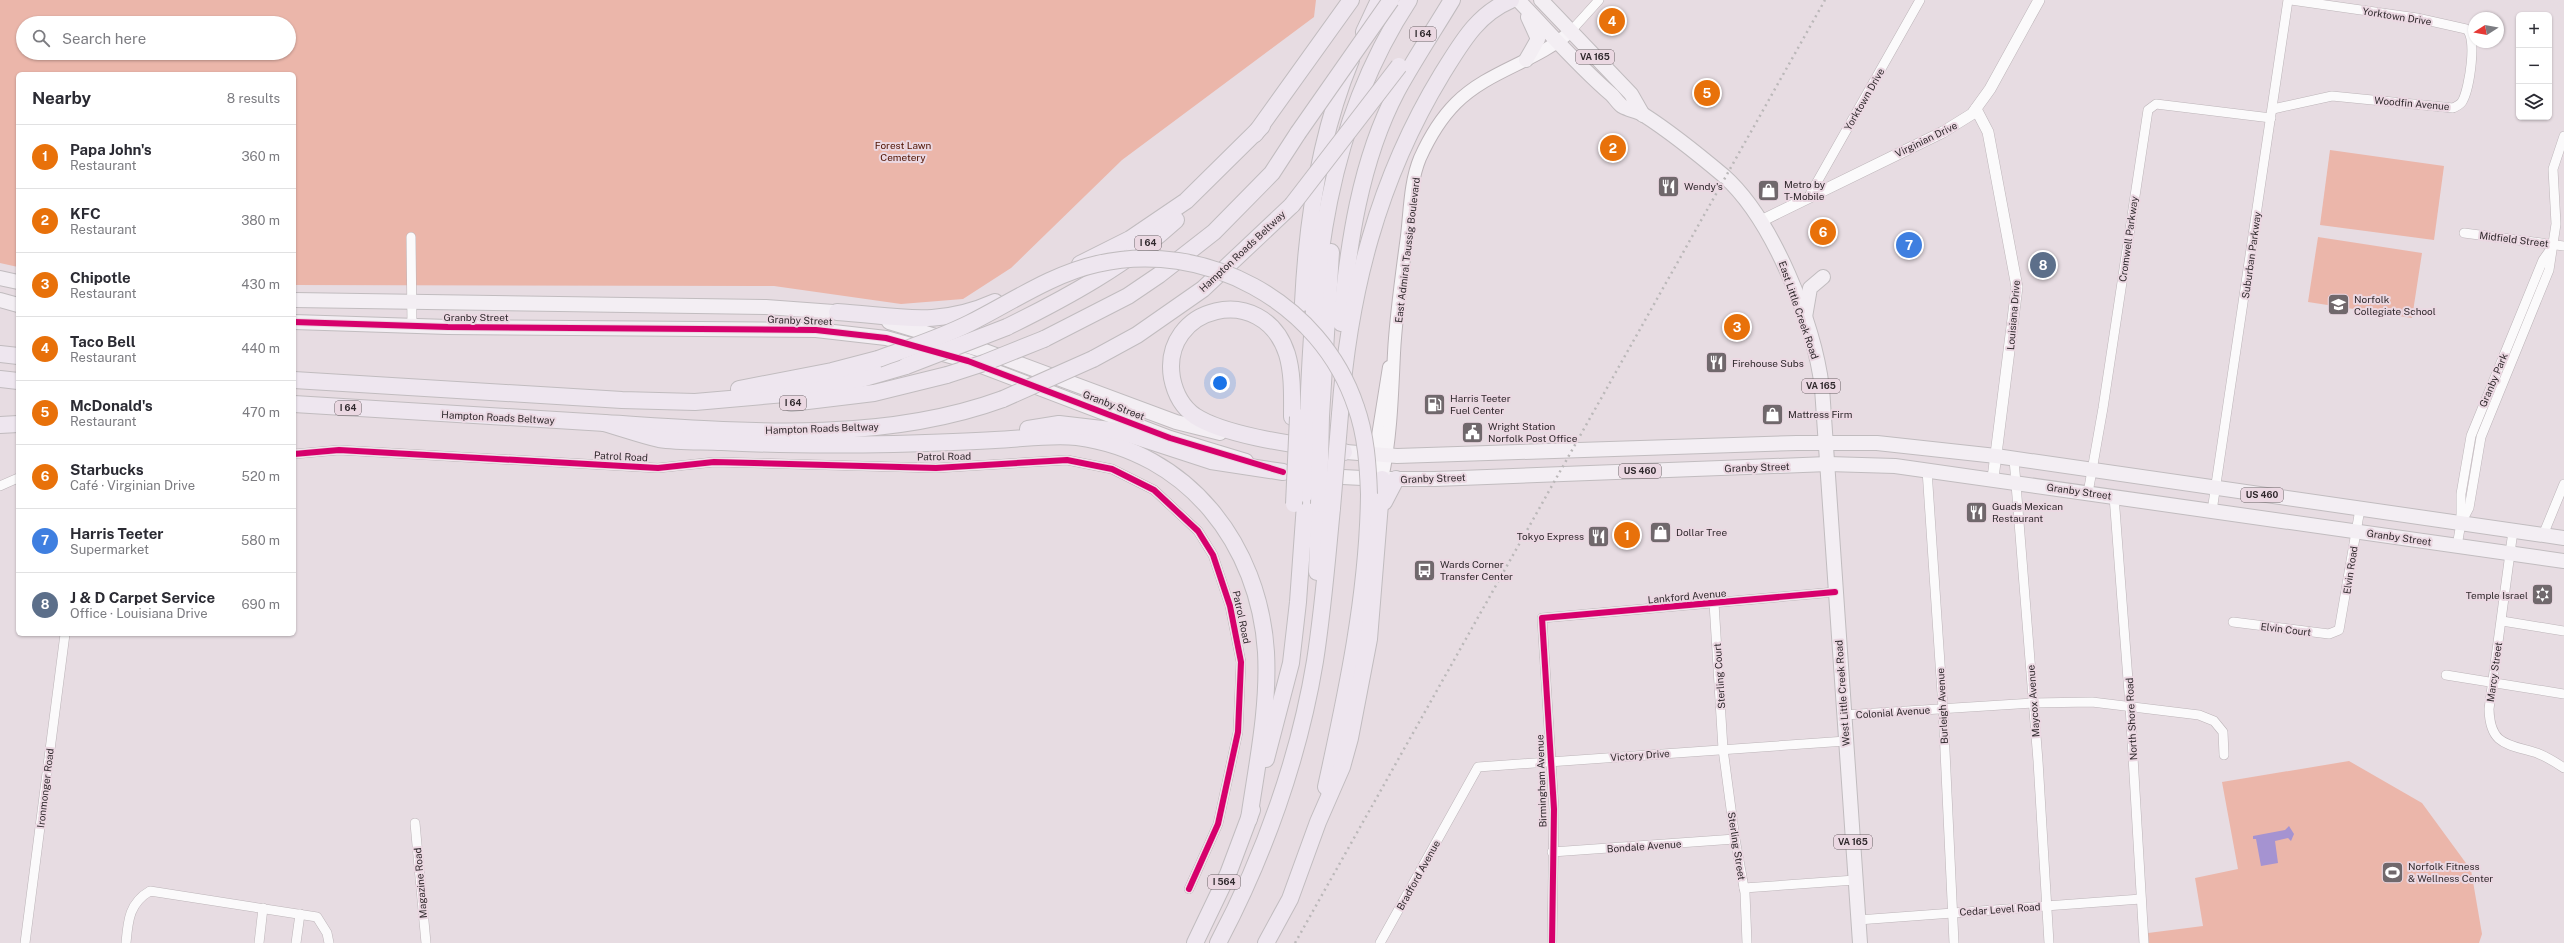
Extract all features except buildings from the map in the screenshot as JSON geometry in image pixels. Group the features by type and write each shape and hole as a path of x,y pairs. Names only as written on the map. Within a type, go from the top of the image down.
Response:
{"highway":[{"name":"I 64","path":"637,400 691,408 739,408 840,399 874,394 947,375 984,363 1044,339 1100,312 1159,275 1220,227 1272,173 1298,133 1391,0"},
{"path":"1231,943 1271,846 1283,790 1309,691 1319,634 1317,549 1312,505 1315,416 1340,148 1373,62 1409,0"},
{"name":"Hampton Roads Beltway","path":"296,404 735,430 832,430 911,422 971,411 1003,399 1093,360 1137,335 1203,289 1292,205 1399,66 1446,0"},
{"path":"1315,416 1360,198 1372,153 1397,91 1452,0"},
{"path":"1312,505 1295,446 1315,416 1344,360 1362,264 1397,160 1432,91 1468,31 1493,11 1511,0"},
{"name":"I 64","path":"296,380 593,398 695,402 797,393 854,381 906,366 1007,327 1077,290 1162,232 1225,171 1262,126 1349,2"},
{"path":"1315,416 1306,248 1316,183 1326,137 1343,84 1377,4"},
{"path":"837,312 928,320 972,313 1098,257 1153,225 1186,201 1262,126"},
{"path":"593,398 695,394 748,388 832,371 878,359 962,327 1054,280 1092,265 1143,258 1206,266 1227,273 1261,290 1290,311 1322,345 1338,369 1357,408 1368,462 1368,531 1354,648 1318,822"},
{"path":"1240,309 1250,311 1263,319 1275,331 1287,355 1292,386 1315,416 1339,455 1279,442 1211,424 1196,416 1180,400 1174,388 1171,370 1172,354 1183,332 1196,320 1218,310 1240,309"},
{"path":"296,412 348,414 402,411"},
{"path":"604,423 660,439 749,443 893,444 1075,437 1106,444 1138,454 1172,474 1201,498 1225,526 1242,555 1255,592 1266,651 1264,715 1249,819"},
{"path":"0,425 16,424"},
{"path":"972,440 1059,424 1080,425 1119,431 1211,461 1283,472"},
{"path":"1249,819 1280,700 1290,613 1312,505 1339,455"},
{"path":"1266,943 1290,899 1318,822 1342,767 1361,688 1369,639 1380,513 1388,490 1385,479"},
{"path":"1218,943 1257,859 1283,790"},
{"name":"I 564","path":"1194,943 1228,874 1249,819"},
{"path":"1260,943 1304,861"}],"main road":[{"name":"East Little Creek Road","path":"1518,0 1599,85 1622,106 1643,114 1725,178 1740,192 1761,221 1783,263 1805,322 1820,378 1826,443"},
{"path":"1518,0 1534,26 1538,38 1526,60"},
{"name":"East Little Creek Road","path":"1542,0 1631,94 1643,114"},
{"name":"East Admiral Taussig Boulevard","path":"1385,479 1382,455 1394,384 1394,352 1413,189 1420,159 1439,123 1456,103 1483,82 1558,42 1571,31"},
{"path":"1805,322 1809,291 1813,284 1823,277"},
{"path":"0,278 16,282"},
{"path":"0,300 16,304"},
{"name":"Granby Street","path":"296,300 758,306 837,312 903,324 931,333 1176,422 1275,446 1339,455 1877,443 1996,456 2564,538"},
{"name":"Granby Street","path":"296,322 412,326 816,330 886,338 975,363 1170,438 1283,472 1385,479 1864,464 1993,478 2564,561"},
{"name":"West Little Creek Road","path":"1826,443 1860,943"}],"street":[{"path":"1571,31 1599,0"},
{"name":"Yorktown Drive","path":"1808,198 1920,0"},
{"name":"Virginian Drive","path":"1761,221 1961,122 1976,109 1996,80 2039,0"},
{"name":"Yorktown Drive","path":"2289,0 2410,17 2455,26"},
{"name":"Suburban Parkway","path":"2212,510 2289,0"},
{"name":"Woodfin Avenue","path":"2273,108 2332,96 2450,108 2459,106 2463,99 2471,61 2472,37 2466,28 2455,26"},
{"name":"Cromwell Parkway","path":"2088,493 2148,110 2156,104 2272,118"},
{"name":"Louisiana Drive","path":"1976,109 1988,132 2016,274 2013,324 1993,478"},
{"name":"Granby Park","path":"2457,546 2461,523 2461,494 2474,427 2543,260 2554,244 2556,224 2553,168 2564,136"},
{"name":"Midfield Street","path":"2464,232 2564,246"},
{"path":"412,238 412,326"},
{"name":"Patrol Road","path":"296,454 338,450 658,468 714,462 936,468 1067,460 1112,469 1154,490 1198,531 1218,566 1234,622 1241,662 1238,732 1218,824 1189,889"},
{"name":"Maycox Avenue","path":"2014,459 2033,702 2049,943"},
{"name":"Burleigh Avenue","path":"1927,470 1943,708 1954,943"},
{"path":"0,486 16,479"},
{"path":"2543,535 2564,484"},
{"name":"North Shore Road","path":"2114,496 2130,706 2144,943"},
{"name":"Elvin Road","path":"2338,630 2360,509"},
{"name":"Marcy Street","path":"2513,531 2493,682 2490,719 2497,738 2514,748 2539,754 2564,768"},
{"name":"Lankford Avenue","path":"1542,618 1835,592"},
{"name":"Sterling Court","path":"1714,603 1724,749"},
{"name":"Birmingham Avenue","path":"1542,618 1554,809 1552,852 1552,943"},
{"path":"2502,621 2564,631"},
{"name":"Elvin Court","path":"2233,622 2329,634 2338,630"},
{"name":"Ironmonger Road","path":"25,943 65,636"},
{"path":"2446,675 2564,694"},
{"name":"Colonial Avenue","path":"1844,715 2033,702 2092,702 2209,718 2223,732 2224,755"},
{"name":"Victory Drive","path":"1456,806 1478,767 1846,741"},
{"name":"Sterling Street","path":"1724,749 1735,839 1744,888 1747,943"},
{"name":"Bradford Avenue","path":"1380,943 1456,806"},
{"name":"Magazine Road","path":"415,823 426,943"},
{"name":"Bondale Avenue","path":"1552,852 1735,839"},
{"path":"1744,888 1855,880"},
{"path":"126,943 128,923 138,898 150,892 317,917 327,933 329,943"},
{"name":"Cedar Level Road","path":"1858,920 2141,900"},
{"path":"259,943 263,908"},
{"path":"296,943 300,914"}],"green space":[{"name":"Forest Lawn Cemetery","path":"0,0 1316,0 1314,17 1122,160 1011,268 963,299 901,304 774,286 296,285 296,72 16,72 16,267 0,263"},
{"path":"2330,150 2444,166 2434,240 2320,225"},
{"path":"2318,237 2422,253 2412,318 2308,302"},
{"path":"2349,761 2422,803 2471,870 2482,934 2479,943 2148,943 2148,933 2203,926 2195,878 2238,869 2222,782"}],"shaded area":[{"path":"2289,826 2294,834 2291,841 2288,838 2275,841 2278,863 2261,866 2256,839 2253,839 2253,836 2285,830"}],"railway":[{"path":"1295,943 1825,0"}],"cycle path":[{"path":"296,322 448,327 816,330 886,338 968,361 1170,438 1283,472"},
{"path":"296,454 339,450 658,468 714,462 936,468 1067,460 1112,469 1154,490 1198,531 1213,555 1230,606 1241,662 1238,732 1218,824 1189,889"},
{"path":"1552,943 1554,809 1542,618 1835,592"}],"place":[{"name":"Taco Bell","path":"1612,21"},
{"name":"McDonald's","path":"1707,93"},
{"name":"KFC","path":"1613,148"},
{"name":"Wendy's","path":"1668,186"},
{"name":"Metro by T-Mobile","path":"1768,190"},
{"name":"Starbucks","path":"1823,232"},
{"name":"Harris Teeter","path":"1909,245"},
{"name":"J & D Carpet Service","path":"2043,265"},
{"name":"Norfolk Collegiate School","path":"2338,305"},
{"name":"Chipotle","path":"1737,327"},
{"name":"Firehouse Subs","path":"1717,363"},
{"name":"Harris Teeter Fuel Center","path":"1435,404"},
{"name":"Mattress Firm","path":"1773,414"},
{"name":"Wright Station Norfolk Post Office","path":"1473,432"},
{"name":"Guads Mexican Restaurant","path":"1976,512"},
{"name":"Dollar Tree","path":"1661,532"},
{"name":"Papa John's","path":"1627,535"},
{"name":"Tokyo Express","path":"1599,536"},
{"name":"Wards Corner Transfer Center","path":"1424,570"},
{"name":"Temple Israel","path":"2543,595"},
{"name":"Norfolk Fitness & Wellness Center","path":"2393,872"}]}
